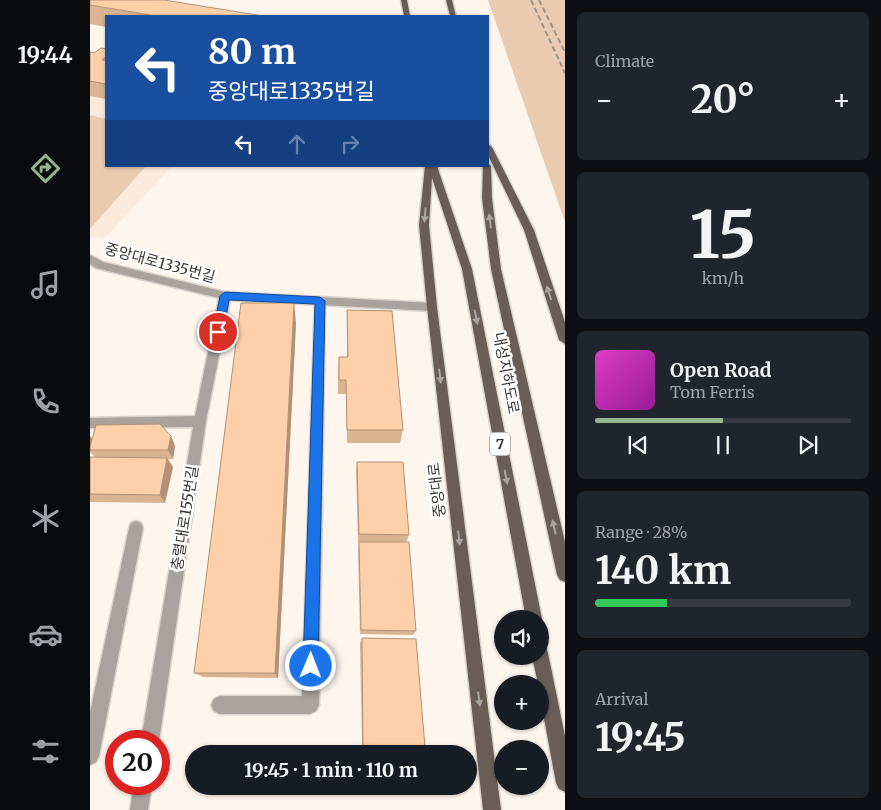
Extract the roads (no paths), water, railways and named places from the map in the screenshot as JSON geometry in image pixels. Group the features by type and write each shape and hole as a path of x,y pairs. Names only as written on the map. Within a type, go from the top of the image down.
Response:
{"main road":[{"path":"404,0 407,15"},
{"path":"449,0 453,15"},
{"path":"489,149 529,230 565,340"},
{"name":"중앙대로","path":"429,167 424,225 432,307 492,810"},
{"name":"내성지하도로","path":"434,167 467,269 532,610"},
{"name":"내성지하도로","path":"487,167 487,198 496,269 565,575"},
{"path":"542,665 565,783"}],"street":[{"name":"중앙대로1335번길","path":"90,259 100,264 225,296 432,307"},
{"name":"충렬대로155번길","path":"152,730 200,421 225,296"},
{"path":"220,705 310,705 320,301"},
{"path":"90,423 200,421"},
{"path":"90,756 136,528"},
{"path":"139,810 141,795"}],"railway":[{"path":"531,0 565,73"},
{"path":"539,0 565,52"}]}
